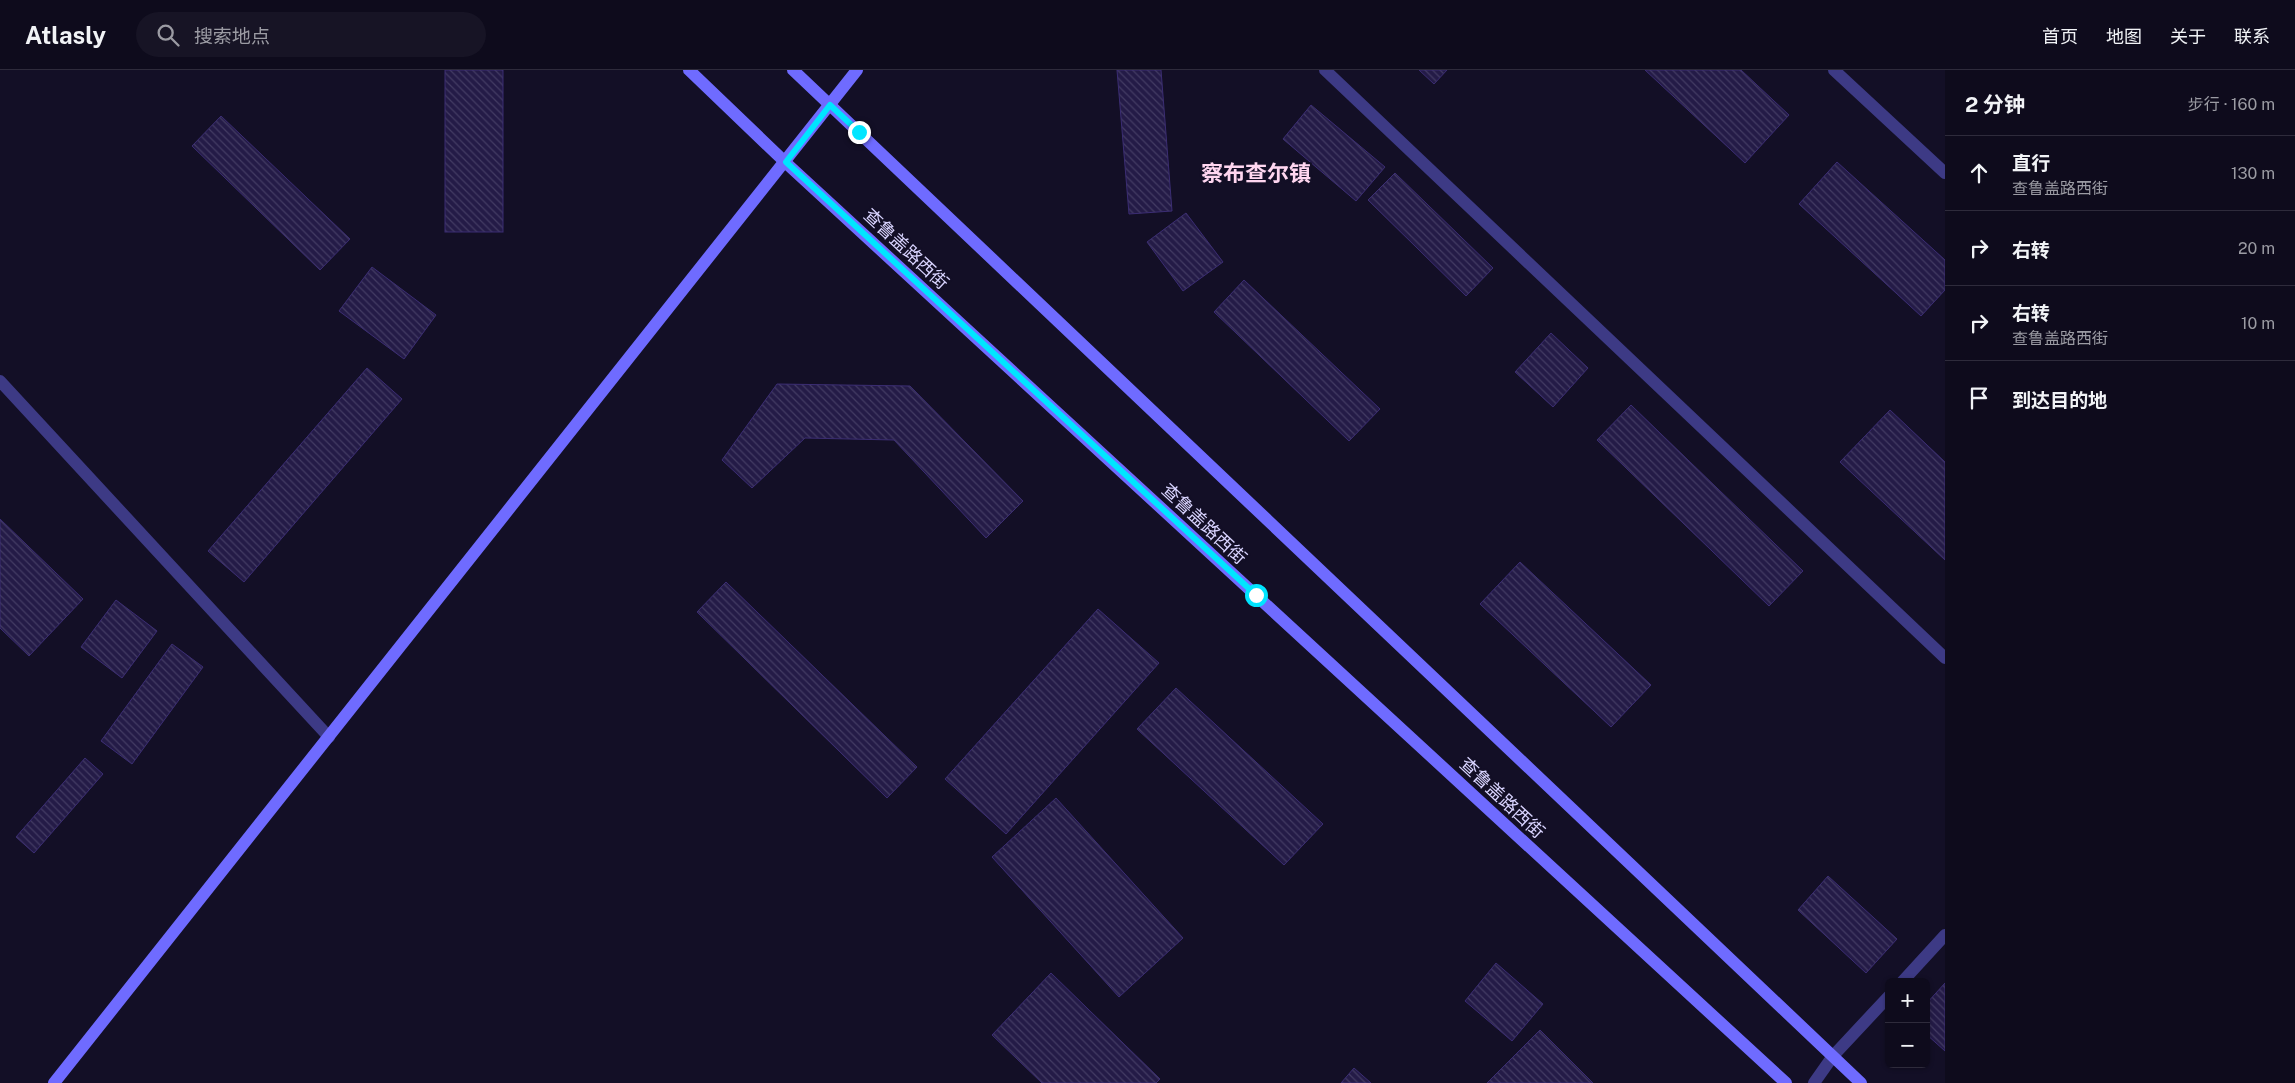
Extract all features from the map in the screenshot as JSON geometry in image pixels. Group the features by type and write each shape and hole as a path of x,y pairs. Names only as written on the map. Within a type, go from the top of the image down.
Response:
{"street":[{"name":"查鲁盖路西街","path":"689,70 786,162 1786,1083"},
{"path":"793,70 1861,1083"},
{"path":"54,1083 858,70"},
{"path":"1325,70 1945,658"},
{"path":"1834,70 1945,173"},
{"path":"0,381 329,737"},
{"path":"1906,978 1945,935"},
{"path":"1814,1083 1833,1056 1885,1000"}],"building":[{"path":"445,70 503,70 503,232 445,232"},
{"path":"1117,70 1161,70 1172,211 1129,214"},
{"path":"1419,70 1447,70 1434,84"},
{"path":"1645,70 1741,70 1789,115 1745,163"},
{"path":"1311,105 1385,167 1356,201 1283,139"},
{"path":"221,116 350,239 320,270 192,146"},
{"path":"1837,162 1945,260 1945,290 1921,316 1799,204"},
{"path":"1395,173 1493,268 1466,296 1368,200"},
{"path":"1186,213 1223,262 1183,291 1147,242"},
{"path":"372,267 436,315 404,359 339,311"},
{"path":"1244,280 1380,409 1349,441 1214,312"},
{"path":"1551,333 1588,368 1553,407 1515,372"},
{"path":"367,368 402,399 244,582 208,551"},
{"path":"777,384 910,386 1023,501 986,538 894,440 805,438 752,488 722,460"},
{"path":"1631,405 1803,571 1769,606 1597,440"},
{"path":"1890,410 1945,462 1945,560 1840,462"},
{"path":"0,519 83,599 29,656 0,628"},
{"path":"1520,562 1651,685 1611,727 1480,604"},
{"path":"726,582 917,767 887,798 697,612"},
{"path":"116,600 157,631 122,678 81,647"},
{"path":"1098,609 1159,663 1006,834 945,779"},
{"path":"172,644 203,667 132,764 101,741"},
{"path":"1176,688 1323,824 1284,865 1137,729"},
{"path":"85,758 103,774 34,853 16,837"},
{"path":"1056,798 1183,938 1119,997 992,857"},
{"path":"1828,876 1897,939 1866,973 1798,910"},
{"path":"1496,963 1543,1004 1512,1041 1465,1001"},
{"path":"1051,973 1160,1079 1156,1083 1042,1083 992,1035"},
{"path":"1945,983 1945,1051 1930,1038 1930,1000"},
{"path":"1540,1030 1593,1083 1487,1083"},
{"path":"1354,1068 1371,1083 1341,1083"}],"district":[{"name":"察布查尔镇","path":"1256,173"}],"route":[{"path":"859,132 830,105 786,162 1256,595"}]}
